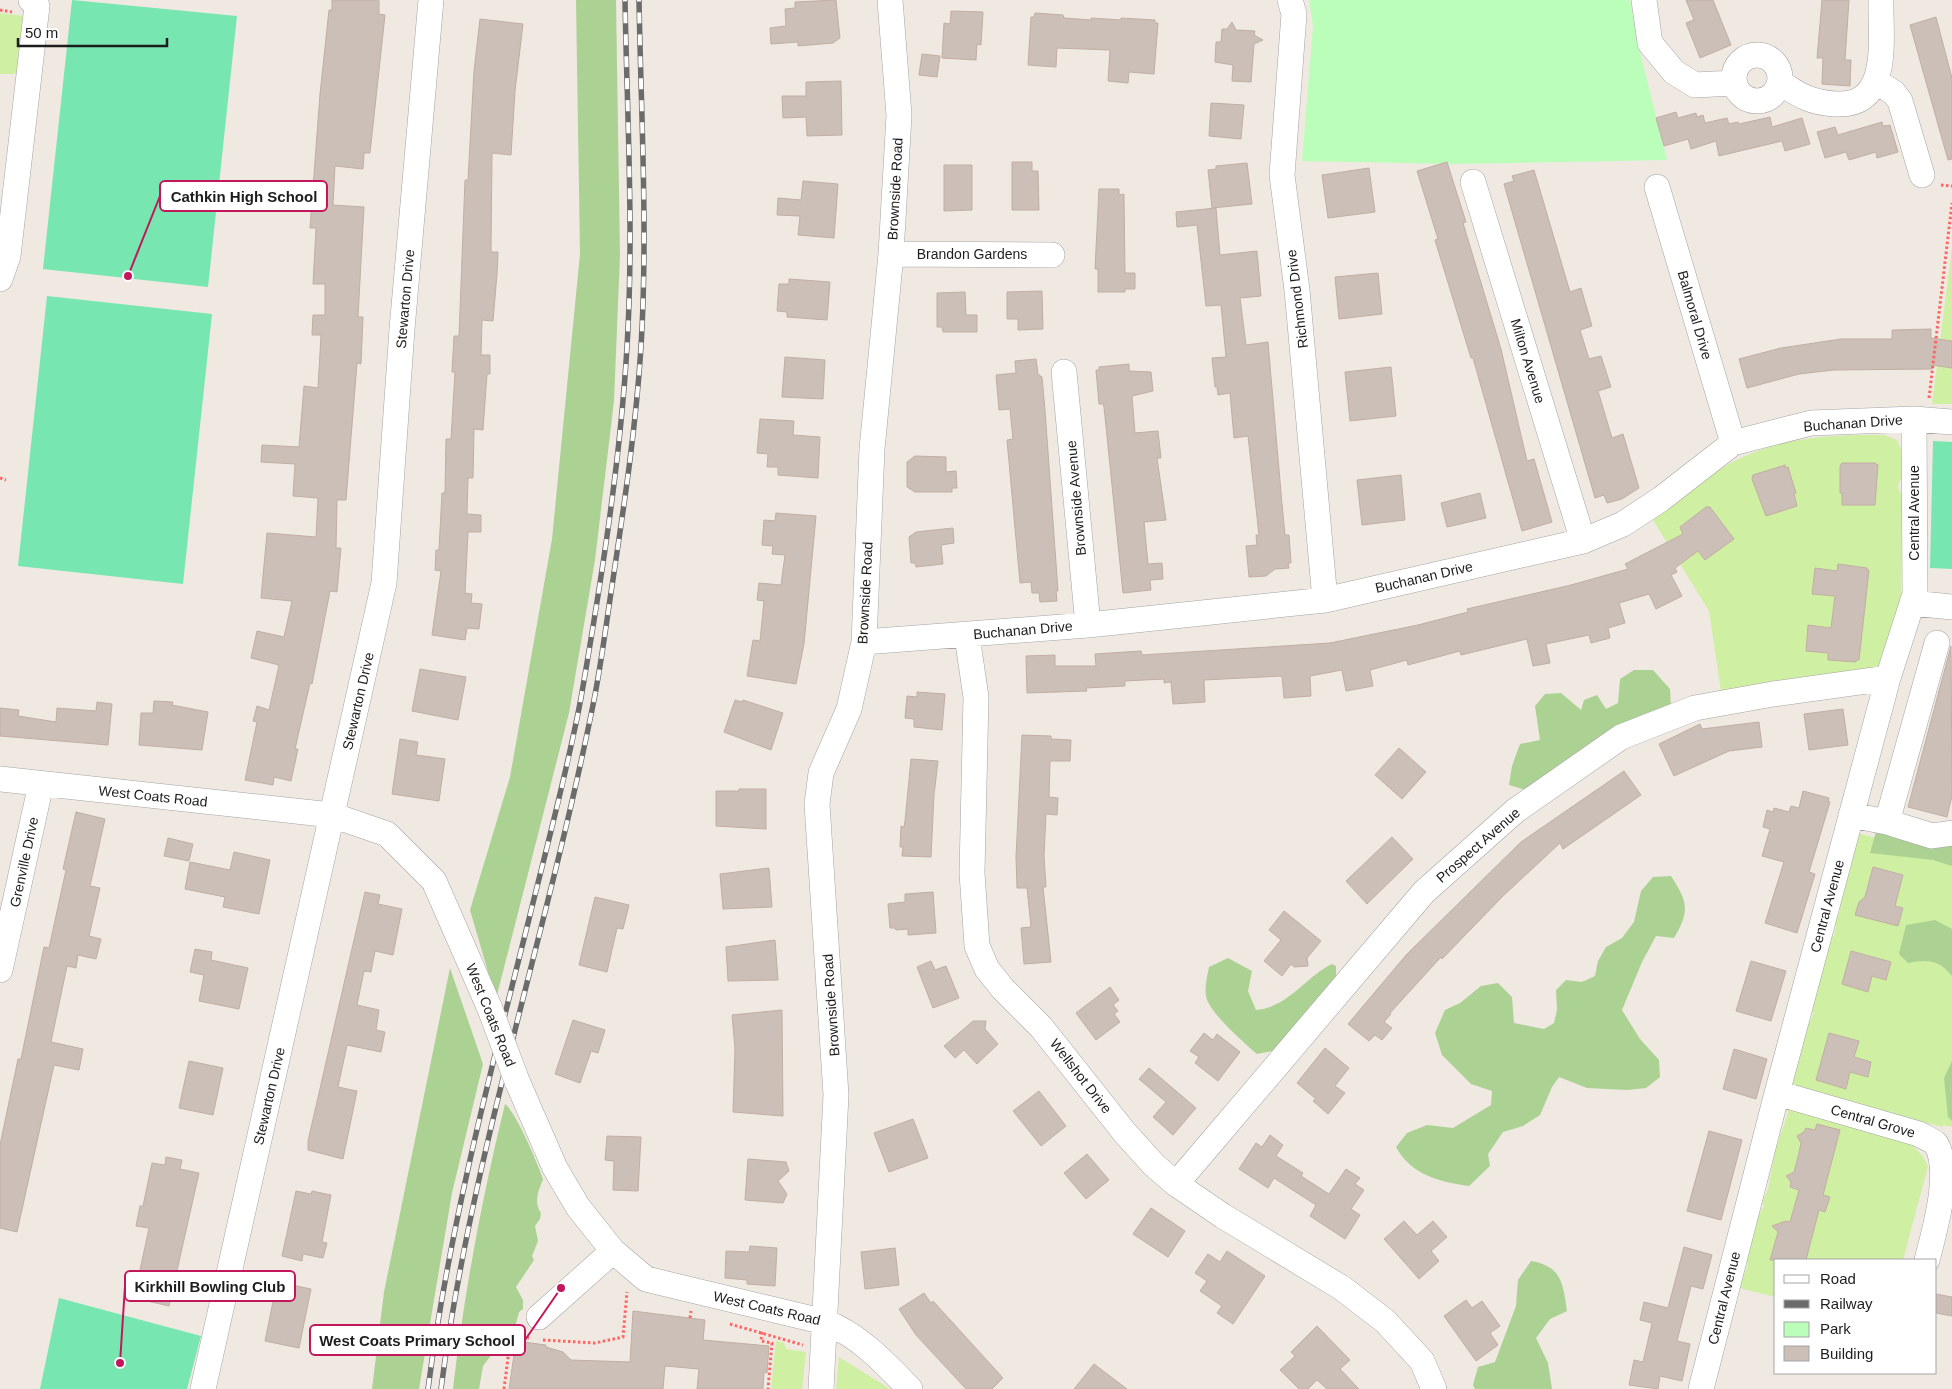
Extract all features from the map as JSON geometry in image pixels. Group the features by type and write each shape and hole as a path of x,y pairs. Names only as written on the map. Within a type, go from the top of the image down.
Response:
{"street":[{"path":"0,279 8,256 37,6 30,0"},
{"name":"Stewarton Drive","path":"203,1389 384,583 402,329 431,0"},
{"name":"Brownside Road","path":"821,1389 836,1095 817,804 821,773 849,709 864,642 872,449 891,254 899,115 890,0"},
{"name":"Richmond Drive","path":"1290,0 1294,14 1282,175 1297,290 1325,600"},
{"path":"1644,0 1650,43 1674,72 1695,85 1734,83"},
{"path":"1780,82 1800,96 1818,103 1849,105 1864,99 1872,90 1879,73 1881,0"},
{"path":"1751,55 1758,55 1773,60 1780,74 1780,82 1773,95 1760,102 1745,98 1739,93 1734,83 1735,71 1738,64 1751,55"},
{"path":"1876,81 1894,93 1900,101 1922,175"},
{"name":"Milton Avenue","path":"1473,182 1583,541"},
{"name":"Balmoral Drive","path":"1657,187 1733,443"},
{"name":"Brandon Gardens","path":"891,254 1052,254"},
{"name":"Brownside Avenue","path":"1064,372 1088,625"},
{"name":"Buchanan Drive","path":"864,642 967,636 1088,625 1325,600 1583,541 1623,524 1661,499 1733,443 1811,423 1920,419 1952,422"},
{"name":"Central Avenue","path":"1701,1389 1851,815 1888,678 1915,594 1920,419"},
{"path":"1912,603 1952,607"},
{"name":"Wellshot Drive","path":"967,636 976,697 972,874 977,946 987,969 1003,989 1041,1027 1154,1165 1176,1184 1223,1216 1342,1288 1385,1321 1422,1361 1434,1389"},
{"path":"1887,822 1937,643"},
{"name":"Prospect Avenue","path":"1176,1184 1424,892 1515,811 1621,738 1695,708 1773,694 1888,678"},
{"name":"West Coats Road","path":"0,780 332,815 387,834 434,881 490,1009 517,1081 555,1168 578,1207 613,1250 646,1279 825,1322 841,1328 874,1354 910,1389"},
{"name":"Grenville Drive","path":"0,970 41,784"},
{"path":"1851,815 1887,822 1932,836 1952,833"},
{"name":"Central Grove","path":"1777,1093 1919,1134 1936,1144 1946,1163 1947,1183 1927,1259"},
{"path":"539,1318 613,1250"}],"path":[{"path":"1920,419 1952,203"},
{"path":"0,478 6,480"},
{"path":"518,1336 556,1342 595,1343 623,1337 627,1291"},
{"path":"504,1389 510,1342 539,1318"},
{"path":"768,1389 772,1343 761,1341 764,1333 785,1338 790,1343 807,1346"}],"green space":[{"path":"72,0 237,16 208,287 43,269"},
{"path":"576,0 616,0 620,256 614,401 595,560 569,713 496,999 470,910 510,777 552,539 580,254"},
{"path":"1309,0 1630,0 1639,48 1667,160 1456,164 1302,161 1313,26"},
{"path":"0,13 25,16 19,74 0,74"},
{"path":"1952,247 1952,341 1943,340 1939,366 1952,368 1952,404 1932,404"},
{"path":"47,296 212,314 183,584 18,566"},
{"path":"1884,435 1897,440 1901,449 1902,478 1898,486 1902,495 1901,597 1878,667 1721,691 1709,611 1653,520 1705,479 1747,455 1769,447 1813,438"},
{"path":"1933,441 1952,442 1952,569 1930,568"},
{"path":"1634,670 1653,670 1670,689 1671,709 1526,790 1509,785 1512,766 1520,744 1540,740 1535,706 1545,694 1561,693 1581,710 1584,700 1597,695 1606,709 1618,703 1620,679"},
{"path":"1877,828 1952,841 1952,866 1933,860 1870,853"},
{"path":"1857,833 1952,857 1952,1127 1943,1125 1943,1127 1791,1090 1808,1025 1814,1013 1811,1012 1830,937 1834,936 1835,923 1840,911 1838,907"},
{"path":"1671,876 1684,900 1685,913 1683,921 1674,938 1656,936 1642,962 1622,1010 1640,1039 1659,1060 1660,1077 1646,1088 1627,1090 1587,1088 1559,1077 1552,1087 1540,1115 1523,1126 1503,1132 1488,1154 1490,1166 1469,1186 1427,1176 1402,1157 1396,1147 1407,1133 1427,1125 1453,1128 1491,1105 1492,1091 1471,1084 1442,1055 1435,1033 1445,1010 1460,1003 1481,986 1498,983 1512,997 1514,1023 1544,1029 1554,1023 1557,1010 1556,990 1566,980 1582,982 1595,976 1598,961 1606,947 1622,938 1634,922 1641,891 1653,877"},
{"path":"1935,920 1952,929 1952,976 1938,964 1927,961 1908,963 1899,954 1906,925"},
{"path":"1228,958 1252,971 1248,991 1256,1010 1268,1008 1287,998 1313,976 1332,964 1336,966 1336,980 1272,1051 1257,1054 1223,1022 1208,1002 1206,985 1209,967"},
{"path":"450,968 483,1064 452,1193 419,1389 372,1389 384,1292"},
{"path":"1952,1061 1952,1121 1948,1117 1944,1078"},
{"path":"505,1104 521,1127 543,1179 537,1200 541,1213 540,1219 535,1226 538,1241 532,1256 534,1260 516,1287 523,1300 523,1309 519,1312 515,1327 501,1329 492,1354 483,1366 479,1389 453,1389 474,1246"},
{"path":"1787,1106 1910,1143 1922,1155 1928,1166 1903,1259 1774,1259 1774,1297 1739,1288 1748,1264 1746,1261 1758,1216 1764,1206 1762,1203 1768,1189 1775,1151 1788,1113"},
{"path":"1531,1261 1541,1263 1555,1272 1562,1285 1566,1301 1567,1311 1550,1319 1536,1338 1548,1363 1552,1389 1475,1389 1473,1385 1478,1367 1495,1362 1516,1306 1518,1280"},
{"path":"59,1298 201,1336 187,1389 40,1389"},
{"path":"776,1341 784,1343 786,1349 806,1352 802,1389 771,1389"},
{"path":"839,1357 890,1389 836,1389"}],"building":[{"path":"332,0 379,0 379,14 385,15 370,153 364,153 363,169 335,166 333,205 364,207 358,317 363,317 361,364 357,363 346,500 337,500 336,548 341,548 337,592 330,591 312,684 310,683 295,749 298,749 291,781 274,777 273,785 245,780 257,722 253,721 257,706 269,710 279,665 251,658 257,631 284,637 292,601 261,598 267,533 316,537 318,498 293,496 295,464 261,462 262,445 299,447 304,386 318,388 321,335 312,335 313,315 325,315 325,284 313,284 316,228 310,228 320,94 329,10 332,10"},
{"path":"836,0 840,38 833,43 798,46 798,42 771,44 770,28 786,26 785,9 795,8 795,2"},
{"path":"1686,0 1713,0 1731,45 1700,58 1686,23 1694,20"},
{"path":"1822,0 1849,0 1845,60 1851,60 1850,86 1822,84 1823,58 1817,58"},
{"path":"951,11 983,12 981,45 977,44 976,60 942,58 944,23 950,24"},
{"path":"1035,13 1091,20 1091,18 1121,20 1121,18 1155,20 1155,23 1158,23 1154,74 1129,72 1128,83 1108,81 1110,50 1057,48 1056,67 1028,65 1031,17 1034,17"},
{"path":"1936,17 1952,78 1952,159 1948,160 1910,25"},
{"path":"480,19 523,24 515,91 511,155 492,153 491,252 498,252 497,274 493,321 482,320 481,355 490,355 490,374 487,374 483,430 474,429 473,478 468,478 467,514 481,515 481,532 468,532 465,593 472,594 471,603 482,604 479,629 467,628 465,640 432,635 441,571 435,570 436,550 439,550 442,493 445,493 446,439 451,439 455,372 452,372 454,336 459,336 465,180 468,180 474,71"},
{"path":"1232,22 1236,30 1255,31 1254,35 1263,40 1254,44 1251,82 1232,81 1233,65 1215,62 1216,42 1221,42 1222,29 1227,29"},
{"path":"922,54 940,56 937,77 919,75"},
{"path":"841,81 842,135 807,136 806,117 783,118 782,96 806,96 806,82"},
{"path":"1211,103 1244,105 1241,139 1209,136"},
{"path":"1676,112 1678,118 1696,113 1697,117 1703,115 1705,123 1727,118 1729,124 1738,122 1739,124 1770,117 1772,127 1802,118 1810,144 1785,151 1782,141 1719,156 1716,141 1691,149 1688,139 1664,146 1656,118"},
{"path":"1882,122 1883,126 1890,125 1898,152 1877,158 1876,152 1849,160 1846,152 1825,158 1817,132 1835,127 1838,135"},
{"path":"1012,162 1032,162 1032,171 1038,171 1039,210 1012,210"},
{"path":"1447,162 1466,222 1463,223 1501,349 1527,461 1534,459 1552,522 1522,531 1473,358 1471,358 1435,240 1438,239 1417,171"},
{"path":"1247,163 1252,204 1212,208 1208,170 1216,169 1216,166"},
{"path":"944,165 972,165 972,210 944,211"},
{"path":"1369,168 1375,212 1328,218 1322,175"},
{"path":"1534,170 1570,292 1581,288 1592,326 1580,330 1589,359 1601,356 1611,387 1598,391 1612,438 1623,434 1639,488 1622,499 1607,503 1604,495 1595,498 1504,184 1514,181 1512,176"},
{"path":"803,181 838,184 834,238 798,235 800,216 777,215 778,198 801,200"},
{"path":"1099,189 1119,189 1119,195 1124,194 1125,273 1135,273 1135,289 1125,289 1125,292 1098,292 1098,269 1095,269"},
{"path":"1216,208 1220,255 1257,251 1261,296 1240,298 1246,345 1268,342 1285,535 1289,535 1291,563 1288,563 1289,568 1275,569 1266,576 1249,577 1246,546 1257,545 1256,535 1259,535 1248,436 1234,438 1230,393 1218,395 1217,387 1215,387 1212,358 1226,357 1221,305 1206,306 1197,225 1177,227 1176,212"},
{"path":"1378,273 1382,314 1339,319 1335,277"},
{"path":"789,279 830,282 827,320 787,317 787,312 777,311 779,284 789,284"},
{"path":"1042,291 1043,329 1018,330 1018,319 1007,319 1007,292"},
{"path":"965,292 966,315 977,315 977,332 943,332 942,327 937,327 937,293"},
{"path":"1931,329 1931,338 1952,341 1952,368 1932,365 1932,369 1834,370 1799,374 1747,388 1739,359 1781,348 1841,339 1892,339 1892,330"},
{"path":"785,357 825,360 823,399 782,397"},
{"path":"1036,359 1038,374 1042,377 1058,591 1056,591 1057,601 1040,602 1039,593 1032,593 1031,582 1020,583 1007,440 1013,439 1010,409 999,410 996,375 1016,373 1015,361"},
{"path":"1129,364 1129,371 1151,372 1153,391 1132,396 1135,433 1158,431 1161,458 1157,458 1166,520 1144,522 1148,564 1162,563 1163,579 1150,580 1151,590 1123,593 1104,407 1103,404 1099,404 1096,370 1099,370 1099,367"},
{"path":"1391,367 1396,416 1350,421 1345,372"},
{"path":"760,419 794,421 793,435 820,437 818,478 778,475 778,467 767,467 768,454 757,453"},
{"path":"915,456 946,457 946,472 956,471 957,488 952,488 952,492 915,492 907,487 907,462"},
{"path":"1842,463 1875,463 1878,465 1875,505 1842,505 1840,466"},
{"path":"1785,465 1785,468 1788,467 1796,493 1794,494 1797,506 1766,516 1752,479 1753,475"},
{"path":"1401,475 1405,520 1362,525 1357,480"},
{"path":"1480,493 1486,518 1447,527 1441,503"},
{"path":"1706,507 1710,507 1734,539 1705,560 1698,551 1675,568 1677,572 1671,575 1682,596 1656,609 1649,594 1619,603 1625,623 1608,628 1610,638 1591,643 1589,635 1546,644 1550,663 1533,666 1527,639 1461,655 1460,651 1408,665 1407,660 1370,670 1373,686 1346,691 1342,670 1310,676 1311,696 1284,698 1282,676 1204,680 1205,702 1173,704 1171,682 1164,683 1164,679 1125,681 1125,686 1086,688 1087,691 1027,693 1026,656 1055,655 1055,666 1096,666 1095,654 1141,651 1142,655 1330,643 1418,625 1468,612 1467,609 1571,585 1628,569 1625,564 1683,534 1680,527"},
{"path":"776,513 816,516 804,644 796,684 747,676 753,640 760,641 764,601 757,600 759,583 781,585 785,555 772,554 773,546 762,545 764,520 775,521"},
{"path":"953,528 954,543 941,545 943,564 916,567 915,563 911,563 909,537 916,532"},
{"path":"1838,564 1867,568 1869,570 1859,660 1856,660 1856,662 1828,660 1828,653 1806,651 1808,625 1831,628 1835,596 1812,594 1815,568 1837,571"},
{"path":"1951,646 1952,796 1947,817 1908,807"},
{"path":"420,669 466,677 458,720 412,711"},
{"path":"917,692 945,694 942,730 914,727 914,719 905,718 907,696 917,697"},
{"path":"735,700 742,702 743,700 783,713 771,750 724,732"},
{"path":"154,701 173,702 172,705 208,712 202,750 139,745 141,713 153,713"},
{"path":"97,702 112,704 108,745 0,736 0,708 19,710 18,716 56,722 57,708 96,711"},
{"path":"1843,709 1848,745 1809,750 1804,714"},
{"path":"1759,722 1762,747 1729,751 1674,776 1659,744 1700,724 1702,729"},
{"path":"1022,735 1051,736 1051,739 1071,740 1070,761 1050,761 1049,797 1058,798 1057,815 1046,814 1044,856 1046,887 1043,887 1051,962 1024,964 1021,928 1031,927 1027,888 1017,888 1016,857"},
{"path":"400,739 418,742 416,755 445,759 439,801 392,794"},
{"path":"1399,748 1426,772 1402,799 1375,775"},
{"path":"911,759 938,761 934,795 931,857 902,856 903,847 900,847 901,826 904,827 905,821"},
{"path":"1624,771 1641,795 1563,849 1560,843 1503,896 1442,959 1441,957 1390,1013 1384,1022 1392,1028 1382,1040 1375,1035 1369,1041 1348,1024 1407,954 1521,842"},
{"path":"739,789 766,789 766,829 716,826 716,791 739,791"},
{"path":"1803,791 1829,798 1828,801 1830,802 1809,872 1815,874 1797,933 1765,923 1784,862 1762,856 1770,829 1763,827 1767,810 1773,812 1774,808 1789,812 1791,806 1799,808"},
{"path":"76,812 105,819 90,886 100,888 89,936 101,939 96,959 78,955 76,968 67,966 51,1042 83,1049 79,1070 54,1065 17,1232 0,1228 0,1145 18,1059 21,1059 44,947 49,948 66,870 63,869"},
{"path":"1392,837 1413,859 1367,904 1346,881"},
{"path":"168,838 193,844 189,861 164,856"},
{"path":"234,852 270,860 259,914 223,907 225,897 185,889 190,862 230,870"},
{"path":"1873,867 1903,875 1895,906 1903,908 1898,926 1855,915 1859,902 1865,897"},
{"path":"769,868 772,907 723,909 720,874"},
{"path":"365,892 380,895 378,904 402,909 393,955 375,951 371,972 364,971 357,1005 379,1010 376,1030 385,1032 381,1052 347,1045 338,1087 357,1091 343,1159 308,1150 308,1141"},
{"path":"933,892 936,933 908,935 908,929 896,930 895,928 890,928 888,904 905,902 905,894"},
{"path":"595,897 629,905 623,929 617,928 607,972 579,965"},
{"path":"1284,911 1321,941 1307,958 1308,966 1294,967 1291,964 1282,976 1264,961 1281,940 1269,930"},
{"path":"775,940 778,980 728,981 726,947"},
{"path":"195,949 212,952 211,960 248,968 239,1009 199,1001 204,975 190,972"},
{"path":"1851,951 1891,962 1886,980 1872,976 1868,992 1842,984"},
{"path":"931,961 935,970 946,966 959,998 933,1008 917,967"},
{"path":"1751,961 1786,971 1771,1021 1736,1011"},
{"path":"1110,987 1119,1000 1113,1005 1118,1011 1114,1014 1120,1022 1096,1040 1076,1013"},
{"path":"782,1010 783,1116 733,1112 735,1049 732,1015"},
{"path":"573,1020 605,1030 598,1053 591,1051 580,1083 555,1074"},
{"path":"973,1021 986,1021 985,1029 998,1044 977,1064 964,1050 955,1058 944,1046"},
{"path":"1204,1033 1213,1040 1217,1034 1240,1052 1218,1081 1195,1063 1199,1057 1190,1051"},
{"path":"1829,1033 1859,1041 1854,1057 1871,1062 1868,1077 1850,1072 1846,1089 1816,1080"},
{"path":"1325,1048 1349,1068 1335,1086 1345,1093 1328,1114 1313,1101 1316,1099 1297,1083"},
{"path":"1734,1049 1767,1059 1756,1099 1723,1089"},
{"path":"189,1061 223,1068 213,1115 179,1108"},
{"path":"1149,1068 1196,1108 1173,1135 1153,1117 1166,1102 1139,1079"},
{"path":"1039,1091 1066,1126 1041,1146 1013,1111"},
{"path":"913,1119 928,1158 889,1172 874,1133"},
{"path":"1817,1124 1840,1130 1823,1195 1830,1197 1825,1212 1819,1210 1806,1259 1770,1260 1778,1232 1772,1226 1786,1221 1790,1222 1799,1190 1790,1187 1791,1182 1786,1176 1794,1172 1801,1143 1797,1136 1804,1132 1806,1128 1815,1130"},
{"path":"1709,1131 1742,1140 1721,1220 1687,1211"},
{"path":"1270,1135 1283,1145 1276,1156 1303,1173 1301,1176 1329,1194 1346,1169 1360,1178 1355,1184 1364,1190 1351,1209 1360,1215 1345,1239 1310,1216 1316,1205 1274,1178 1268,1188 1239,1169 1256,1143 1262,1147"},
{"path":"607,1136 641,1137 638,1191 613,1190 614,1161 605,1160"},
{"path":"1087,1154 1109,1180 1086,1199 1064,1173"},
{"path":"166,1157 182,1160 180,1169 199,1173 169,1306 134,1298 149,1228 136,1226 140,1206 143,1206 152,1163 165,1165"},
{"path":"748,1159 786,1162 789,1171 778,1181 787,1194 783,1203 745,1200"},
{"path":"296,1191 311,1194 312,1191 331,1195 322,1242 327,1243 323,1258 303,1254 302,1261 282,1256"},
{"path":"1151,1208 1185,1231 1168,1257 1133,1234"},
{"path":"1404,1221 1417,1235 1433,1221 1447,1237 1431,1251 1439,1261 1419,1279 1384,1239"},
{"path":"750,1246 777,1248 775,1286 747,1284 747,1280 725,1278 726,1251 749,1252"},
{"path":"1684,1247 1712,1255 1703,1289 1691,1286 1677,1341 1690,1344 1682,1381 1660,1376 1658,1389 1629,1385 1634,1360 1643,1362 1652,1323 1640,1320 1644,1302 1668,1308"},
{"path":"895,1248 899,1285 865,1289 861,1252"},
{"path":"1227,1251 1265,1276 1233,1324 1217,1313 1222,1306 1200,1291 1207,1281 1195,1273 1208,1254 1220,1262"},
{"path":"292,1285 311,1289 299,1348 265,1341 276,1287 291,1290"},
{"path":"924,1293 931,1303 933,1301 1003,1378 992,1389 966,1389 916,1335 899,1309"},
{"path":"1937,1294 1952,1297 1952,1316 1937,1313"},
{"path":"1466,1300 1472,1308 1482,1301 1500,1326 1490,1333 1498,1345 1476,1361 1444,1316"},
{"path":"633,1311 705,1320 703,1340 769,1346 767,1373 764,1372 763,1389 697,1389 699,1369 665,1366 663,1389 509,1389 516,1341 546,1345 546,1347 563,1352 571,1360 630,1362"},
{"path":"1317,1326 1350,1360 1340,1369 1359,1389 1327,1389 1317,1380 1308,1389 1299,1389 1280,1370 1295,1356 1291,1352"},
{"path":"1094,1364 1127,1389 1074,1389"}],"railway":[{"path":"428,1389 447,1270 472,1152 556,809 581,698 609,523 620,435 629,304 630,217 625,0"},
{"path":"441,1389 454,1302 471,1216 490,1131 554,876 593,705 621,526 636,407 643,304 644,217 639,0"}],"place":[{"name":"Cathkin High School","path":"128,276"},
{"name":"West Coats Primary School","path":"561,1288"},
{"name":"Kirkhill Bowling Club","path":"120,1363"}]}
